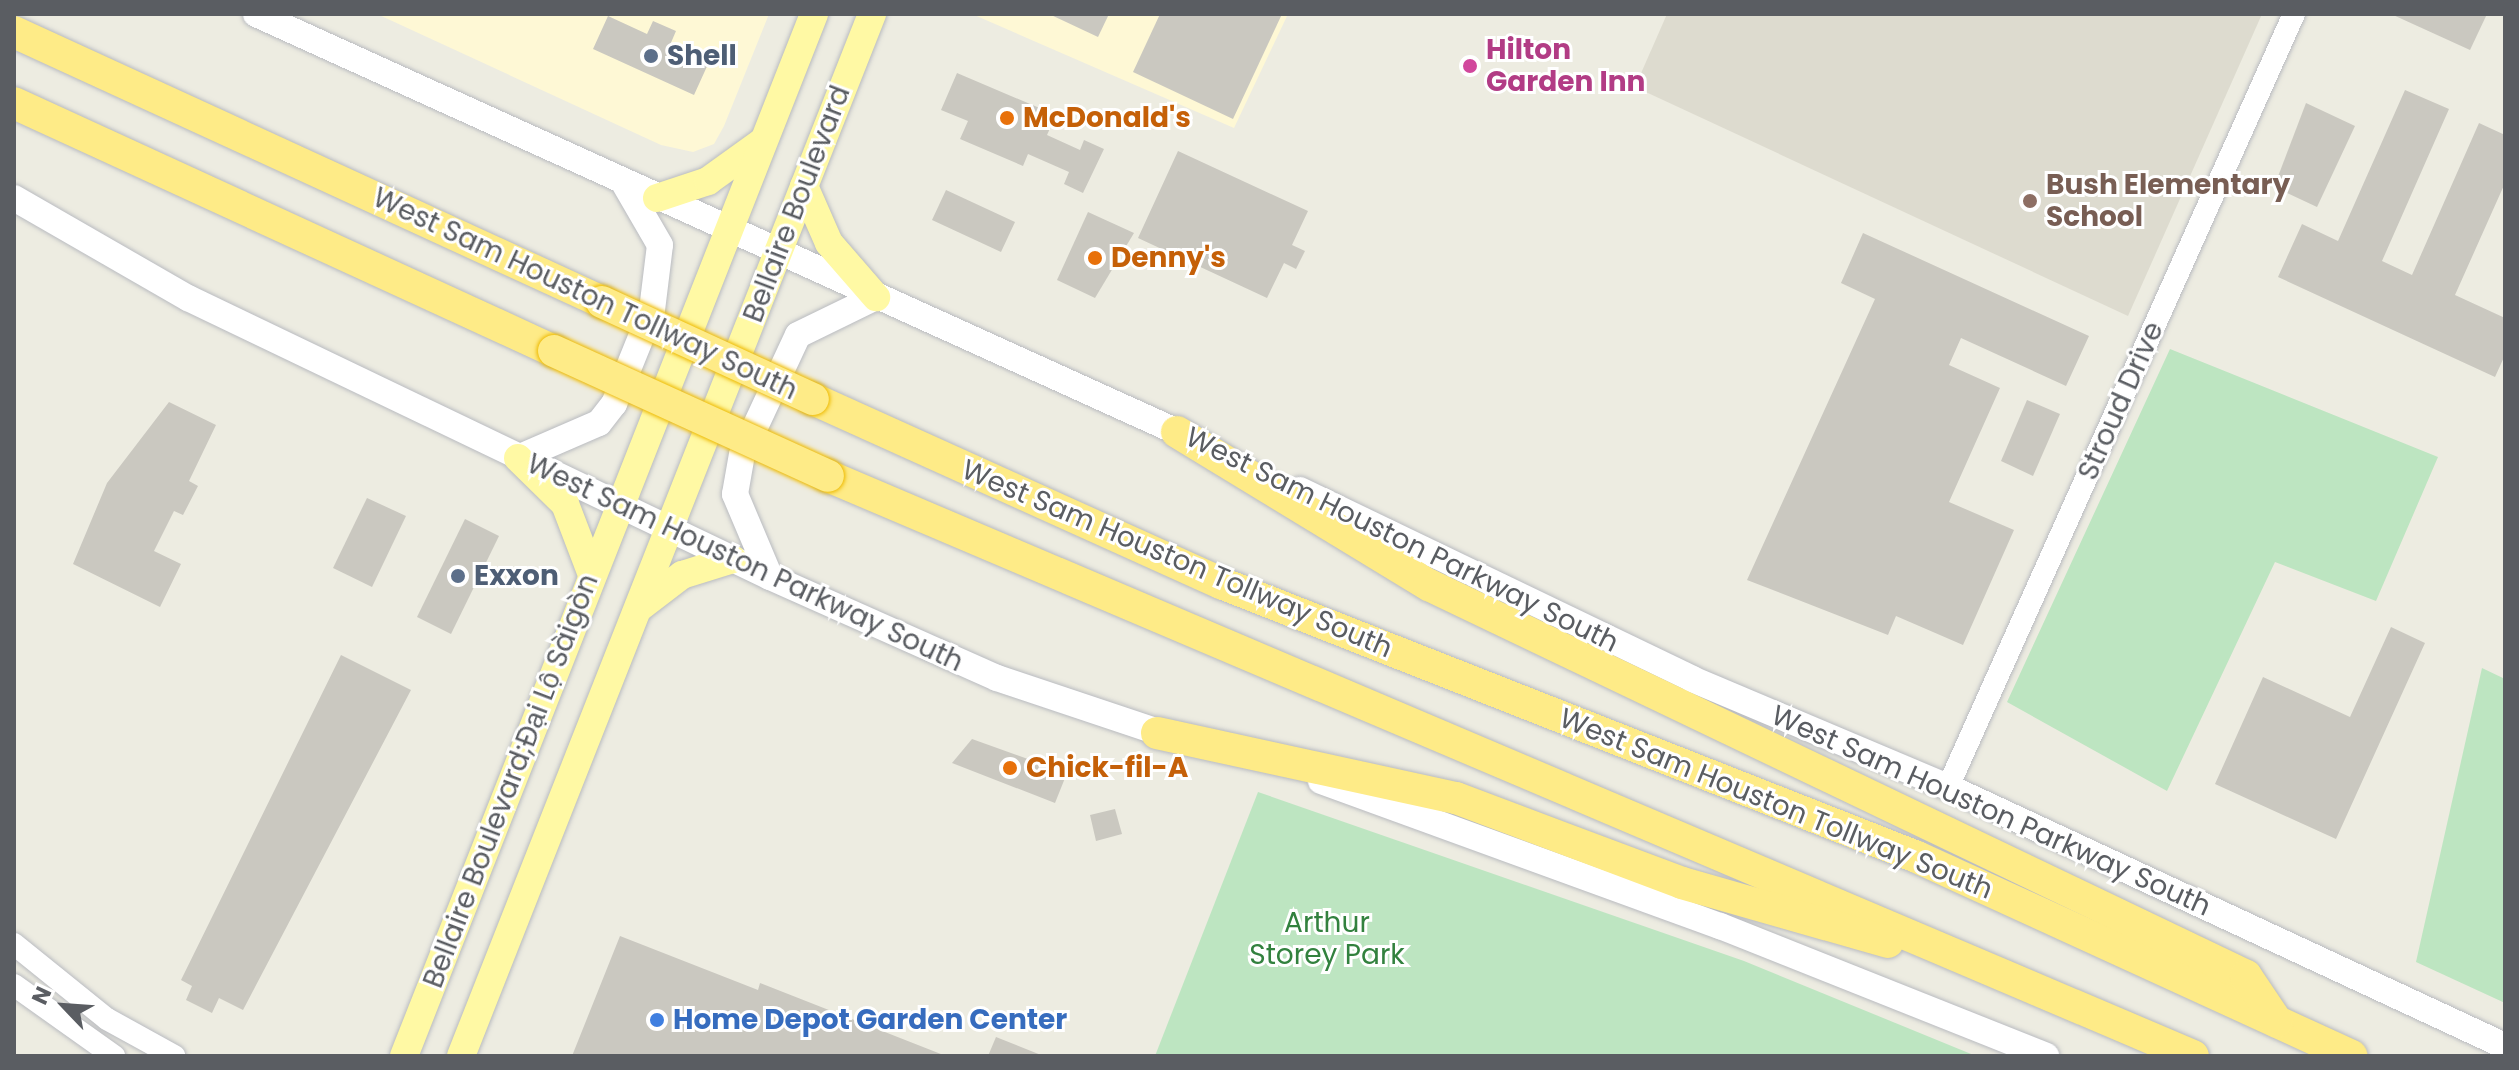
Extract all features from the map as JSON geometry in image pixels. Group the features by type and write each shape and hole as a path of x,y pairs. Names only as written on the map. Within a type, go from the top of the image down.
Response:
{"highway":[{"name":"West Sam Houston Tollway South","path":"14,32 1221,583 1917,857 2352,1056"},
{"path":"14,103 828,476 2017,978 2193,1056"},
{"path":"1177,432 1429,585 2246,976 2277,1022"},
{"path":"1157,733 1456,798 1682,883 2017,978"}],"main road":[{"name":"West Sam Houston Parkway South","path":"256,14 1177,432 1692,679 1948,787 2505,1046"},
{"name":"Bellaire Boulevard","path":"617,505 814,14"},
{"name":"Bellaire Boulevard","path":"669,529 872,14"},
{"path":"657,198 708,181 763,142"},
{"path":"591,572 565,504 518,458 599,423 614,404 652,310 660,245 624,183"},
{"path":"770,577 742,523 735,494 742,455 798,335 876,297 829,243 804,186"},
{"name":"West Sam Houston Parkway South","path":"14,198 188,298 770,577 997,678 1157,733 1379,800 1888,989 2046,1056"},
{"name":"Bellaire Boulevard;Đại Lộ Sàigòn","path":"404,1056 617,505"},
{"name":"Bellaire Boulevard;Đại Lộ Sàigòn","path":"461,1056 669,529"},
{"path":"637,610 682,575 733,559"}],"street":[{"name":"Stroud Drive","path":"1948,787 2294,14"},
{"path":"14,944 61,984 174,1056"},
{"path":"44,1008 61,984"},
{"path":"14,985 114,1056"}],"shaded area":[{"path":"377,14 769,14 724,126 714,144 693,152 661,145"},
{"path":"972,14 1288,14 1234,128"},
{"name":"Bush Elementary School","path":"1667,14 2262,14 2128,316 1635,87"}],"green space":[{"path":"2170,349 2438,457 2376,601 2275,562 2167,791 2007,702"},
{"path":"2482,668 2505,679 2505,1003 2416,962"},
{"name":"Arthur Storey Park","path":"1258,792 1744,961 1976,1056 1155,1056"}],"building":[{"path":"1049,14 1109,14 1098,37"},
{"path":"1160,14 1282,14 1233,119 1133,72"},
{"path":"2391,14 2487,14 2470,50"},
{"name":"Shell","path":"608,16 647,34 653,21 676,31 670,45 709,62 694,95 593,49"},
{"name":"McDonald's","path":"957,73 1056,115 1047,135 1080,150 1084,140 1104,149 1083,193 1064,184 1069,172 1028,154 1023,166 960,139 968,121 941,110"},
{"path":"2405,90 2449,109 2382,261 2412,275 2479,123 2505,135 2505,183 2455,295 2505,318 2505,355 2495,377 2278,277 2302,224 2338,241"},
{"path":"2306,103 2355,126 2317,207 2274,187"},
{"path":"1178,151 1308,211 1292,245 1305,251 1296,269 1284,263 1267,298 1138,238"},
{"path":"946,190 1015,222 1001,252 932,220"},
{"name":"Denny's","path":"1088,212 1134,233 1095,298 1057,280"},
{"path":"1863,233 2089,336 2066,386 1961,338 1949,365 2000,388 1949,502 2014,530 1963,645 1896,616 1888,635 1747,580 1875,299 1841,283"},
{"path":"2027,400 2060,414 2033,476 2001,461"},
{"path":"169,402 216,425 189,481 198,486 183,515 174,511 154,551 181,564 160,607 73,564 107,483"},
{"path":"367,498 406,516 372,587 333,568"},
{"name":"Exxon","path":"465,519 499,536 451,634 417,617"},
{"path":"2391,627 2425,643 2336,839 2215,784 2263,677 2350,717"},
{"path":"341,655 411,690 243,1010 219,998 212,1013 186,1000 192,986 181,980"},
{"name":"Chick-fil-A","path":"972,739 1067,773 1055,803 952,763"},
{"path":"1115,809 1122,834 1096,841 1090,815"},
{"name":"Home Depot Garden Center","path":"620,936 758,990 760,983 946,1056 572,1056"},
{"path":"996,1037 1041,1055 1041,1056 988,1056"}],"place":[{"name":"Shell","path":"651,56"},
{"name":"Hilton Garden Inn","path":"1470,66"},
{"name":"McDonald's","path":"1007,118"},
{"name":"Bush Elementary School","path":"2030,201"},
{"name":"Denny's","path":"1095,258"},
{"name":"Exxon","path":"458,576"},
{"name":"Chick-fil-A","path":"1010,768"},
{"name":"Home Depot Garden Center","path":"657,1020"}]}
